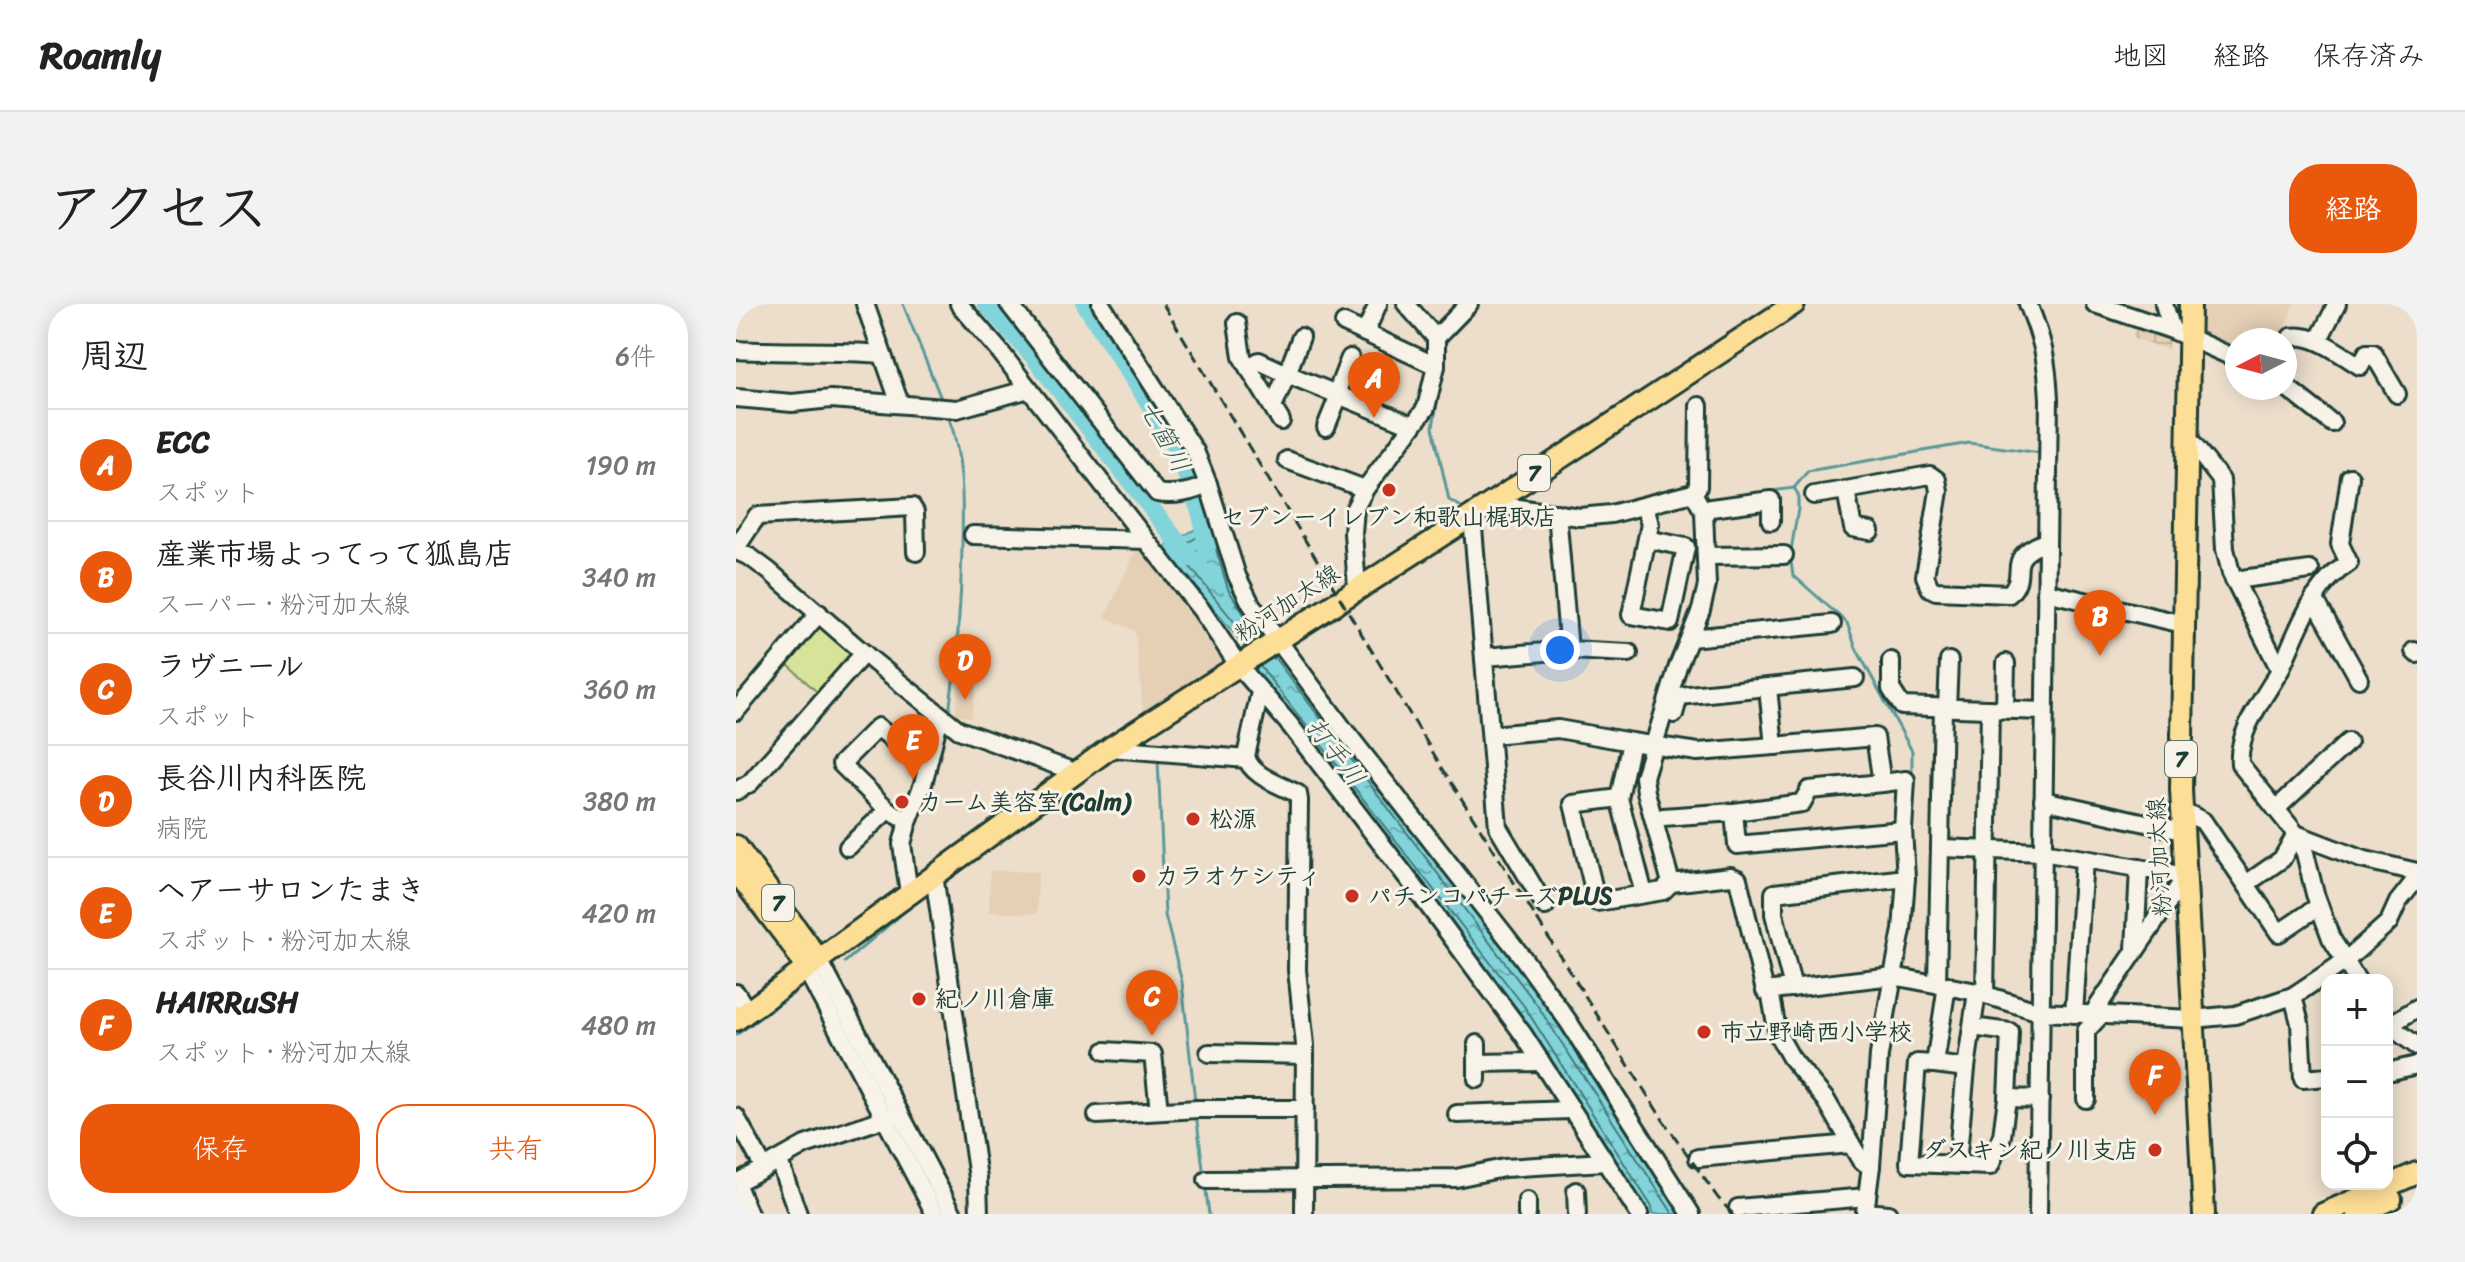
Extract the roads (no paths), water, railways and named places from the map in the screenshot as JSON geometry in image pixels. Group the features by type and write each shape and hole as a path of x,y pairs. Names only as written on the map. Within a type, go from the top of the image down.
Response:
{"main road":[{"name":"粉河加太線","path":"742,1016 1110,748 1472,516 1794,304"},
{"name":"粉河加太線","path":"2190,304 2180,333 2188,438 2181,810 2204,1214"},
{"name":"7","path":"736,846 812,964"},
{"name":"7","path":"736,871 812,964"},
{"path":"2323,1214 2417,1173"},
{"path":"2364,1213 2417,1187"}],"street":[{"path":"865,304 900,404"},
{"path":"959,304 1029,389 1202,611 1260,692 1290,725 1397,864 1523,1034 1639,1214"},
{"path":"1009,304 1157,493 1168,495 1205,486"},
{"path":"1101,304 1195,451 1237,576 1251,604 1276,642 1550,996 1691,1214"},
{"path":"1365,333 1378,304"},
{"path":"1406,304 1440,335"},
{"path":"2028,304 2041,334 2047,360 2038,1214"},
{"path":"2095,304 2180,333 2225,354"},
{"path":"2164,304 2180,333"},
{"path":"2318,341 2337,304"},
{"path":"1357,588 1353,533 1355,508 1365,489 1429,402 1440,335 1461,307"},
{"path":"1237,323 1242,357 1277,414 1301,337"},
{"path":"1344,323 1436,366"},
{"path":"2297,336 2318,341 2360,366 2367,353 2373,353 2397,394"},
{"path":"736,350 794,354 831,350 882,354"},
{"path":"1326,427 1350,358"},
{"path":"1248,368 1259,361 1412,425"},
{"path":"736,398 792,403 831,399 957,409 1029,389"},
{"path":"2297,395 2332,423"},
{"path":"1660,746 1678,666 1707,585 1707,556 1698,502 1699,406"},
{"path":"2188,438 2221,480 2225,549 2234,580 2280,670"},
{"path":"1287,460 1365,489"},
{"path":"1814,495 1930,475 1937,480 1939,491 1925,576 1930,588 1936,591 2009,594 2016,586 2019,561 2027,550 2045,542"},
{"path":"2350,477 2340,544 2349,563 2334,572 2314,598 2280,670 2243,735 2239,752 2240,764 2296,834 2305,853 2331,938 2353,974"},
{"path":"1846,490 1853,528 1870,531"},
{"path":"1493,501 1498,505 1557,518 1698,502 1711,508 1771,500 1771,521"},
{"path":"916,552 915,512 912,507 757,516 736,549 819,613 944,719 969,735 1075,772"},
{"path":"1646,510 1650,524 1631,615 1670,622 1686,547 1647,539"},
{"path":"1472,516 1498,827 1545,906"},
{"path":"1557,518 1569,650"},
{"path":"973,535 1146,540"},
{"path":"1707,556 1784,555"},
{"path":"2234,580 2310,570"},
{"path":"2046,592 2183,624"},
{"path":"2314,598 2359,679"},
{"path":"736,711 819,613"},
{"path":"1690,638 1832,624"},
{"path":"1485,657 1569,650 1629,653"},
{"path":"736,791 750,783 864,653"},
{"path":"1891,661 1891,689 1902,706 2044,711"},
{"path":"1935,1064 1942,984 1945,708 1949,661"},
{"path":"1957,1164 1966,1068 1981,993 1997,709 2006,663"},
{"path":"1671,883 1644,777 1679,696 1855,678"},
{"path":"1768,688 1774,746"},
{"path":"1260,692 1247,759 1256,772 1298,794 1299,800 1297,970 1305,1055 1304,1214"},
{"path":"909,893 902,853 908,821 944,719"},
{"path":"908,821 888,810 841,764 878,727 927,769"},
{"path":"1491,735 1558,729 1698,752 1875,737 1882,783"},
{"path":"1631,742 1619,798 1644,894"},
{"path":"2276,809 2348,742"},
{"path":"1110,748 1247,759"},
{"path":"1663,817 1802,803 1809,790 1906,780 1903,830 1906,878 1902,930 1879,1055 1865,1208"},
{"path":"1619,798 1573,804 1597,902 1663,891 1671,883 1731,876 1738,879 1765,991 1893,976 1981,993 2040,1012 2096,1016 2193,1019 2235,1015 2293,996 2344,962 2389,922 2398,902 2417,875 2361,859 2296,834"},
{"path":"2043,800 2182,831"},
{"path":"848,847 888,810"},
{"path":"2181,810 2203,821 2279,933 2319,906"},
{"path":"1734,812 1737,845 1903,830"},
{"path":"2246,884 2282,859 2296,834"},
{"path":"1942,848 2042,852 2186,876 2086,1031 2086,1099"},
{"path":"2074,1014 2084,859"},
{"path":"2135,951 2139,868"},
{"path":"934,875 978,1178 979,1214"},
{"path":"1793,988 1774,914 1774,893 1906,878"},
{"path":"812,964 892,1116 935,1214"},
{"path":"1770,991 1778,1035 1791,1058 1826,1100 1861,1161 1871,1166"},
{"path":"736,993 742,1016"},
{"path":"2293,996 2300,1023 2303,1079 2321,1078"},
{"path":"2393,1019 2417,1008"},
{"path":"2393,1024 2415,1042"},
{"path":"1966,1068 1917,1063 1909,1163 1990,1166 2002,1136 2010,1032 1972,1027"},
{"path":"1477,1044 1477,1071 1541,1062"},
{"path":"1105,1051 1153,1054 1159,1111"},
{"path":"1209,1053 1305,1055"},
{"path":"2393,1071 2417,1065"},
{"path":"2007,1098 2040,1099"},
{"path":"1097,1115 1305,1109"},
{"path":"1457,1114 1571,1110"},
{"path":"749,1214 736,1183 823,1138 892,1116"},
{"path":"892,1116 953,1214"},
{"path":"736,1117 772,1165 798,1214"},
{"path":"1698,1158 1851,1144"},
{"path":"1207,1180 1456,1178 1504,1168 1605,1162"},
{"path":"1576,1191 1577,1214"},
{"path":"1738,1208 1865,1208 1888,1214"}],"water":[{"path":"1215,518 1235,586 1544,1000 1682,1214 1647,1214 1518,1010 1242,657 1244,646 1164,547"}],"waterway":[{"path":"903,304 942,401"},
{"name":"打手川","path":"986,304 1033,356 1190,558"},
{"name":"七箇川","path":"1085,304 1173,440 1201,514 1207,547"},
{"path":"1440,385 1433,427 1449,500 1460,506"},
{"path":"948,415 960,464 962,514 960,610 949,713"},
{"path":"1794,488 1808,471 1969,443 2040,453"},
{"path":"1794,488 1798,494 1798,509 1790,556 1793,575 1847,623 1856,648 1912,751 1912,778"},
{"path":"1703,500 1794,488"},
{"path":"1672,507 1691,502"},
{"path":"1158,760 1165,915 1182,982 1195,1101"},
{"path":"845,962 917,901"},
{"path":"736,1035 793,994"},
{"path":"1196,1113 1204,1177"},
{"path":"1205,1184 1209,1214"}],"railway":[{"path":"1163,304 1441,766 1663,1120 1718,1198 1733,1214"}],"place":[{"name":"ECC","path":"1374,418"},
{"name":"セブンーイレブン和歌山梶取店","path":"1389,490"},
{"name":"産業市場よってって狐島店","path":"2100,656"},
{"name":"長谷川内科医院","path":"965,700"},
{"name":"ヘアーサロンたまき","path":"913,780"},
{"name":"カーム美容室(Calm)","path":"902,802"},
{"name":"松源","path":"1193,819"},
{"name":"カラオケシティ","path":"1139,876"},
{"name":"パチンコパチーズPLUS","path":"1352,896"},
{"name":"紀ノ川倉庫","path":"919,999"},
{"name":"市立野崎西小学校","path":"1704,1032"},
{"name":"ラヴニール","path":"1152,1036"},
{"name":"HAIRRuSH","path":"2155,1115"},
{"name":"ダスキン紀ノ川支店","path":"2155,1150"}]}
